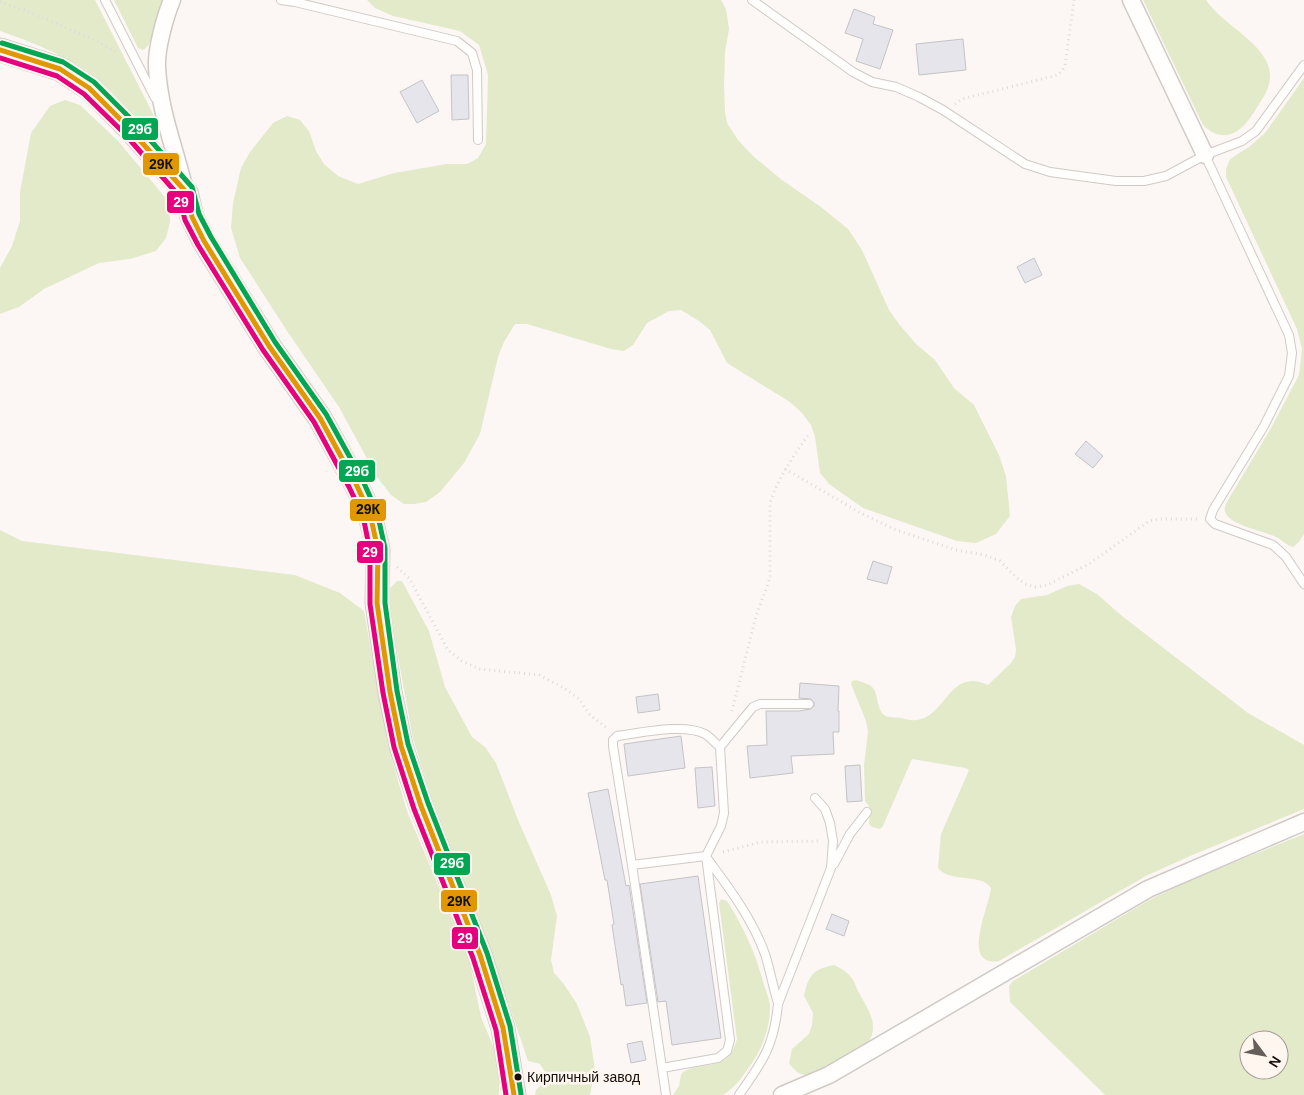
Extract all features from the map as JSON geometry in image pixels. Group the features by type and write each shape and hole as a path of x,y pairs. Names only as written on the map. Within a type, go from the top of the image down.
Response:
{"main road":[{"path":"0,50 60,69 89,88 128,127 186,192 192,217 204,241 269,346 320,418 356,484 370,514 378,550 377,603 390,692 402,746 421,806 480,955 503,1028 514,1095"}],"street":[{"path":"172,0 166,14 156,65 163,113 174,145 186,192"},
{"path":"1131,0 1205,155"},
{"path":"782,1095 828,1075 1148,889 1304,822"}],"lane":[{"path":"105,0 163,113"},
{"path":"281,0 457,41 472,53 478,70 478,140"},
{"path":"752,0 853,72 872,82 896,87 920,97 943,110 1000,150 1025,164 1050,172 1116,181 1144,180 1166,176 1205,155 1242,141 1256,131 1304,65"},
{"path":"1205,155 1289,335 1292,353 1289,376 1264,426 1213,510 1210,519 1215,524 1273,545 1286,557 1304,584"},
{"path":"662,1068 718,1058 727,1051 730,1040 706,856 721,826 724,813 720,747 753,707 760,704 809,704"},
{"path":"666,1095 613,740 617,736 683,728 696,730 707,735 720,747"},
{"path":"815,798 824,809 830,823 833,841 831,868"},
{"path":"739,1095 768,1051 776,1027 778,1004 831,868 850,834 866,812"},
{"path":"632,865 706,856"},
{"path":"706,856 733,893 750,921 764,954 778,1004"}],"path":[{"path":"943,110 962,100 1058,75 1062,71 1074,0"},
{"path":"0,2 24,10 99,42 138,65"},
{"path":"732,712 756,616 770,578 770,503 773,493 786,469 808,435"},
{"path":"786,469 859,512 889,526 956,550 1000,561 1025,584 1036,587 1047,585 1089,564 1149,522 1159,519 1210,519"},
{"path":"378,550 409,578 448,650 462,661 479,669 539,675 564,688 579,699 590,715 617,736"},
{"path":"706,856 761,842 833,841"}],"green space":[{"path":"0,0 95,0 153,114 155,119 154,128 150,132 144,128 128,109 96,78 74,63 25,40 0,31"},
{"path":"114,0 163,0 150,42 143,50 138,48"},
{"path":"367,0 721,0 726,9 729,29 725,52 724,87 727,123 738,140 753,156 848,229 862,250 889,310 899,324 916,344 935,360 954,388 974,405 999,455 1006,476 1010,516 996,534 976,543 957,541 863,508 829,484 820,473 815,437 811,425 802,413 790,402 727,363 710,330 681,310 669,311 647,323 633,345 624,351 611,349 527,324 515,324 504,342 498,357 480,434 464,463 440,492 426,502 404,504 391,495 377,477 339,407 240,258 231,228 233,203 241,168 250,152 273,123 287,116 300,120 309,131 316,151 324,164 338,176 358,184 394,173 447,164 467,164 478,158 486,144 488,75 479,45 460,31 393,16 375,8"},
{"path":"1143,0 1206,0 1216,12 1254,45 1264,57 1269,70 1269,84 1261,101 1241,128 1228,135 1219,135 1203,125"},
{"path":"1304,78 1304,534 1293,547 1276,537 1235,522 1226,514 1225,510 1228,500 1271,428 1299,375 1302,349 1297,329 1226,177 1226,169 1230,159 1249,147 1265,133"},
{"path":"65,100 80,105 118,141 169,202 170,222 166,238 156,251 130,259 99,263 44,289 19,307 0,314 0,268 12,246 20,221 20,192 31,133 50,106"},
{"path":"0,530 22,541 295,575 340,593 364,611 388,746 407,811 469,959 481,1017 494,1048 499,1078 499,1095 0,1095"},
{"path":"397,581 402,581 429,631 445,687 472,737 485,747 496,763 518,820 551,895 557,916 551,960 554,973 577,1004 590,1037 595,1070 590,1095 535,1095 536,1090 543,1083 545,1072 540,1064 528,1061 491,951 433,803 413,739 388,602 390,588"},
{"path":"1079,584 1097,594 1122,616 1248,713 1304,745 1304,809 1146,876 999,961 987,961 981,955 979,946 982,921 991,888 987,883 943,873 938,868 941,834 969,770 912,759 883,826 880,829 872,827 869,824 870,808 865,801 864,765 868,732 866,721 851,684 852,681 856,680 872,687 875,691 879,707 886,716 913,720 927,717 935,711 956,687 965,682 975,681 988,685 1011,663 1015,657 1016,650 1011,617 1015,606 1021,599 1047,595 1067,586"},
{"path":"1304,834 1304,1095 1105,1095 1010,1002 1009,986 1013,981 1149,900 1193,879"},
{"path":"721,899 727,901 749,942 768,996 770,1016 760,1048 752,1063 730,1090 723,1095 673,1095 679,1086 683,1072 722,1061 733,1050 737,1039 719,903"},
{"path":"834,965 846,972 854,982 869,1011 873,1030 868,1043 814,1075 802,1074 789,1063 792,1049 809,1034 812,1025 813,1013 804,996 807,983 816,971"}],"building":[{"path":"854,9 875,17 873,24 893,30 880,69 856,61 863,39 845,33"},
{"path":"963,39 966,70 919,75 916,44"},
{"path":"451,75 468,75 469,119 452,120"},
{"path":"422,80 439,111 417,123 400,92"},
{"path":"1034,258 1042,275 1025,283 1017,267"},
{"path":"1086,441 1103,456 1093,468 1075,454"},
{"path":"873,561 892,567 887,584 867,579"},
{"path":"800,683 839,686 839,732 833,732 834,754 791,756 793,773 750,778 747,746 767,745 766,711 799,711 811,709 814,706 814,702 811,699 799,698"},
{"path":"658,694 660,710 638,713 636,697"},
{"path":"681,736 685,768 628,776 624,744"},
{"path":"860,765 862,801 847,802 845,766"},
{"path":"712,767 715,806 698,808 695,768"},
{"path":"608,789 626,886 629,885 647,1003 626,1006 623,984 621,985 607,880 605,880 588,793"},
{"path":"698,876 721,1038 672,1045 666,1001 658,1002 640,884"},
{"path":"832,914 849,921 844,936 826,929"},
{"path":"642,1041 646,1060 631,1063 627,1044"}],"transit line":[{"name":"29б","path":"2,43 63,62 94,82 134,122 192,187 199,214 211,237 275,342 326,414 363,481 377,512 385,548 385,603 397,691 408,744 428,803 487,953 510,1026 521,1094"},
{"name":"29К","path":"0,50 60,69 89,88 128,127 186,192 192,217 204,241 269,346 320,418 356,484 370,514 378,550 377,603 390,692 401,746 421,806 480,955 503,1028 514,1095"},
{"name":"29","path":"0,58 57,76 84,94 123,132 179,196 185,220 198,245 263,350 314,422 349,487 363,516 370,551 370,604 383,693 394,747 414,809 473,958 496,1030 506,1095"}],"place":[{"name":"Кирпичный завод","path":"518,1077"}]}
